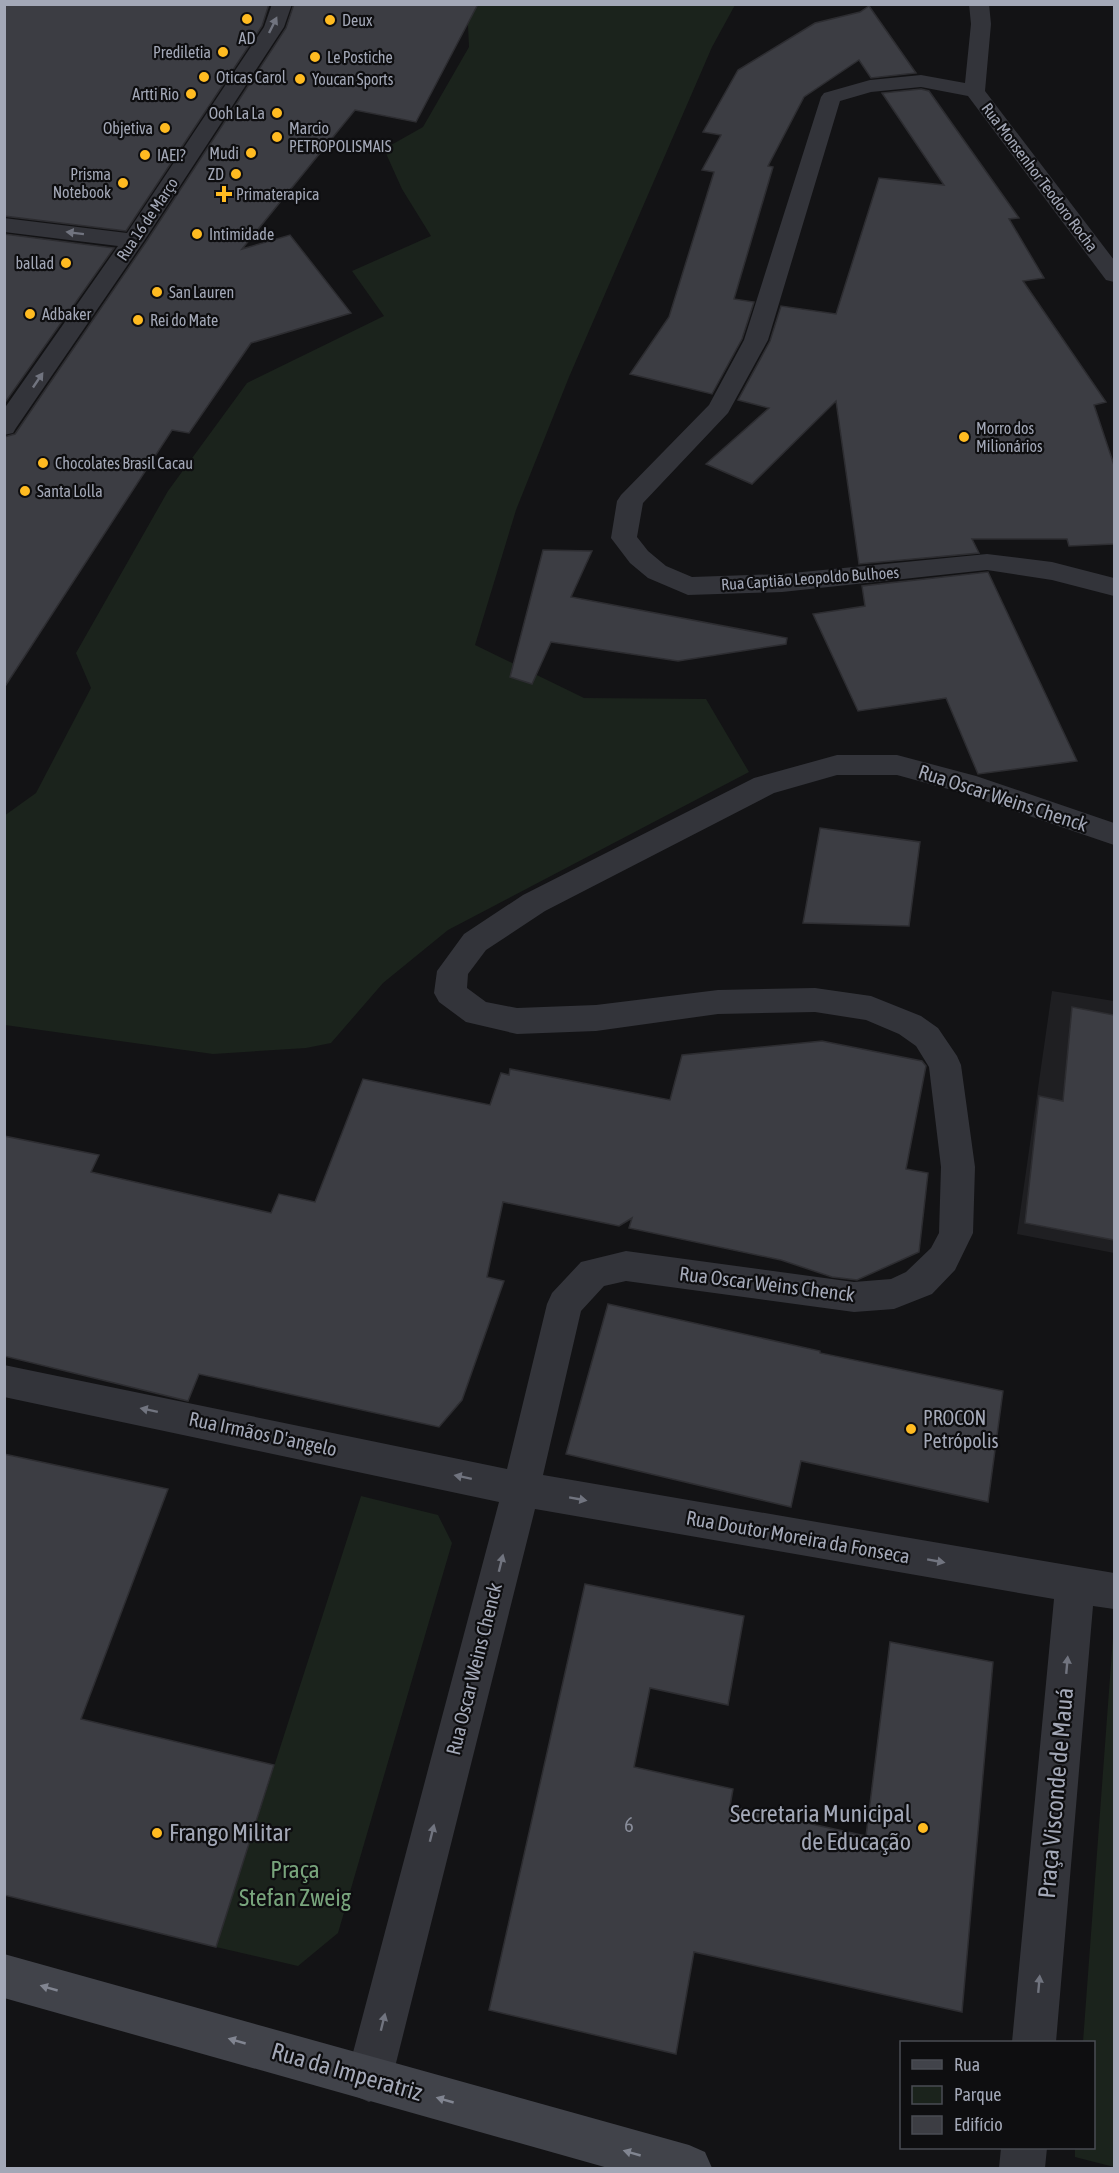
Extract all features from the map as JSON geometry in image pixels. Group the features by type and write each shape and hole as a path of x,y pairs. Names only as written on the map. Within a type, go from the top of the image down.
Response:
{"main road":[{"name":"Rua da Imperatriz","path":"4,1976 689,2169"}],"street":[{"name":"Rua 16 de Março","path":"4,428 133,241 274,27 282,4"},
{"name":"Rua Monsenhor Teodoro Rocha","path":"979,4 981,24 975,91 1114,275"},
{"name":"Rua Captião Leopoldo Bulhoes","path":"975,91 921,81 870,86 831,97 756,340 719,408 630,501 624,538 657,572 688,586 782,583 987,562 1052,571 1114,587"},
{"path":"4,225 133,241"},
{"name":"Rua Oscar Weins Chenck","path":"369,2079 565,1304 593,1273 626,1266 854,1297 894,1294 919,1283 943,1259 956,1233 958,1167 945,1065 927,1037 910,1025 871,1008 814,1000 718,1002 596,1018 517,1021 477,1013 450,993 453,971 475,942 534,903 764,785 837,765 897,765 966,783 1114,834"},
{"name":"Rua Irmãos D'angelo","path":"4,1380 520,1489"},
{"name":"Rua Doutor Moreira da Fonseca","path":"520,1489 1075,1585"},
{"path":"1075,1585 1114,1591"},
{"name":"Praça Visconde de Mauá","path":"1034,2041 1075,1585"},
{"path":"1022,2169 1024,2149"}],"shaded area":[{"path":"1052,991 1114,1001 1114,1253 1017,1234"}],"green space":[{"path":"467,5 735,5 712,47 569,377 516,510 475,645 584,698 706,699 749,772 448,930 383,983 331,1043 306,1048 213,1054 5,1025 4,816 36,793 91,688 76,653 168,491 247,383 384,316 352,271 431,236 402,189 384,149 423,127 469,47"},
{"name":"Praça Stefan Zweig","path":"361,1496 438,1515 452,1543 338,1933 298,1966 216,1947"},
{"path":"1114,1637 1114,2167 1075,2157 1075,2149 1095,2149 1095,2041 1083,2041"}],"building":[{"path":"4,4 269,4 262,26 126,231 4,216"},
{"path":"294,4 478,4 416,122 355,110 242,249 290,235 351,313 251,343 189,433 172,430 4,688 4,437 15,434 146,242 286,28"},
{"path":"869,6 916,73 871,78 859,60 804,97 768,166 773,167 734,299 754,302 742,339 712,394 630,374 669,317 714,172 702,170 721,135 703,132 738,70 815,23 860,12"},
{"path":"921,89 929,91 1019,218 1009,219 1044,278 1023,281 1106,402 1094,405 1114,465 1114,544 1069,546 1067,539 972,539 979,553 859,564 836,401 752,484 706,464 769,408 738,400 770,341 781,306 836,314 879,178 944,185 882,93"},
{"path":"4,234 114,248 4,404"},
{"path":"543,550 592,551 571,597 787,638 786,644 678,661 551,642 532,684 510,677"},
{"path":"988,572 1077,761 978,774 946,698 858,711 813,614 865,606 862,586"},
{"path":"820,828 920,842 909,926 803,923"},
{"path":"1072,1007 1114,1015 1114,1240 1025,1223 1039,1096 1063,1101"},
{"path":"822,1041 922,1061 926,1066 906,1169 928,1173 919,1252 857,1280 832,1277 781,1260 629,1228 632,1218 619,1226 503,1202 487,1277 504,1281 462,1400 439,1427 199,1374 188,1401 4,1356 4,1136 99,1155 91,1172 271,1213 279,1194 315,1202 363,1079 490,1105 501,1073 509,1075 510,1069 670,1100 682,1055"},
{"path":"608,1304 820,1351 820,1353 1003,1391 988,1502 801,1461 791,1507 566,1454"},
{"path":"4,1454 168,1489 81,1719 274,1765 216,1947 4,1895"},
{"path":"585,1584 744,1616 728,1705 650,1688 634,1767 733,1789 730,1806 866,1836 890,1642 993,1662 962,2012 694,1952 676,2054 489,2010"}],"place":[{"name":"AD","path":"247,19"},
{"name":"Deux","path":"330,20"},
{"name":"Prediletia","path":"223,52"},
{"name":"Le Postiche","path":"315,57"},
{"name":"Oticas Carol","path":"204,77"},
{"name":"Youcan Sports","path":"300,79"},
{"name":"Artti Rio","path":"191,94"},
{"name":"Ooh La La","path":"277,113"},
{"name":"Objetiva","path":"165,128"},
{"name":"Marcio PETROPOLISMAIS","path":"277,137"},
{"name":"Mudi","path":"251,153"},
{"name":"IAEI?","path":"145,155"},
{"name":"ZD","path":"236,174"},
{"name":"Prisma Notebook","path":"123,183"},
{"name":"Primaterapica","path":"224,194"},
{"name":"Intimidade","path":"197,234"},
{"name":"ballad","path":"66,263"},
{"name":"San Lauren","path":"157,292"},
{"name":"Adbaker","path":"30,314"},
{"name":"Rei do Mate","path":"138,320"},
{"name":"Morro dos Milionários","path":"964,437"},
{"name":"Chocolates Brasil Cacau","path":"43,463"},
{"name":"Santa Lolla","path":"25,491"},
{"name":"PROCON Petrópolis","path":"911,1429"},
{"name":"Secretaria Municipal de Educação","path":"923,1828"},
{"name":"Frango Militar","path":"157,1833"}]}
